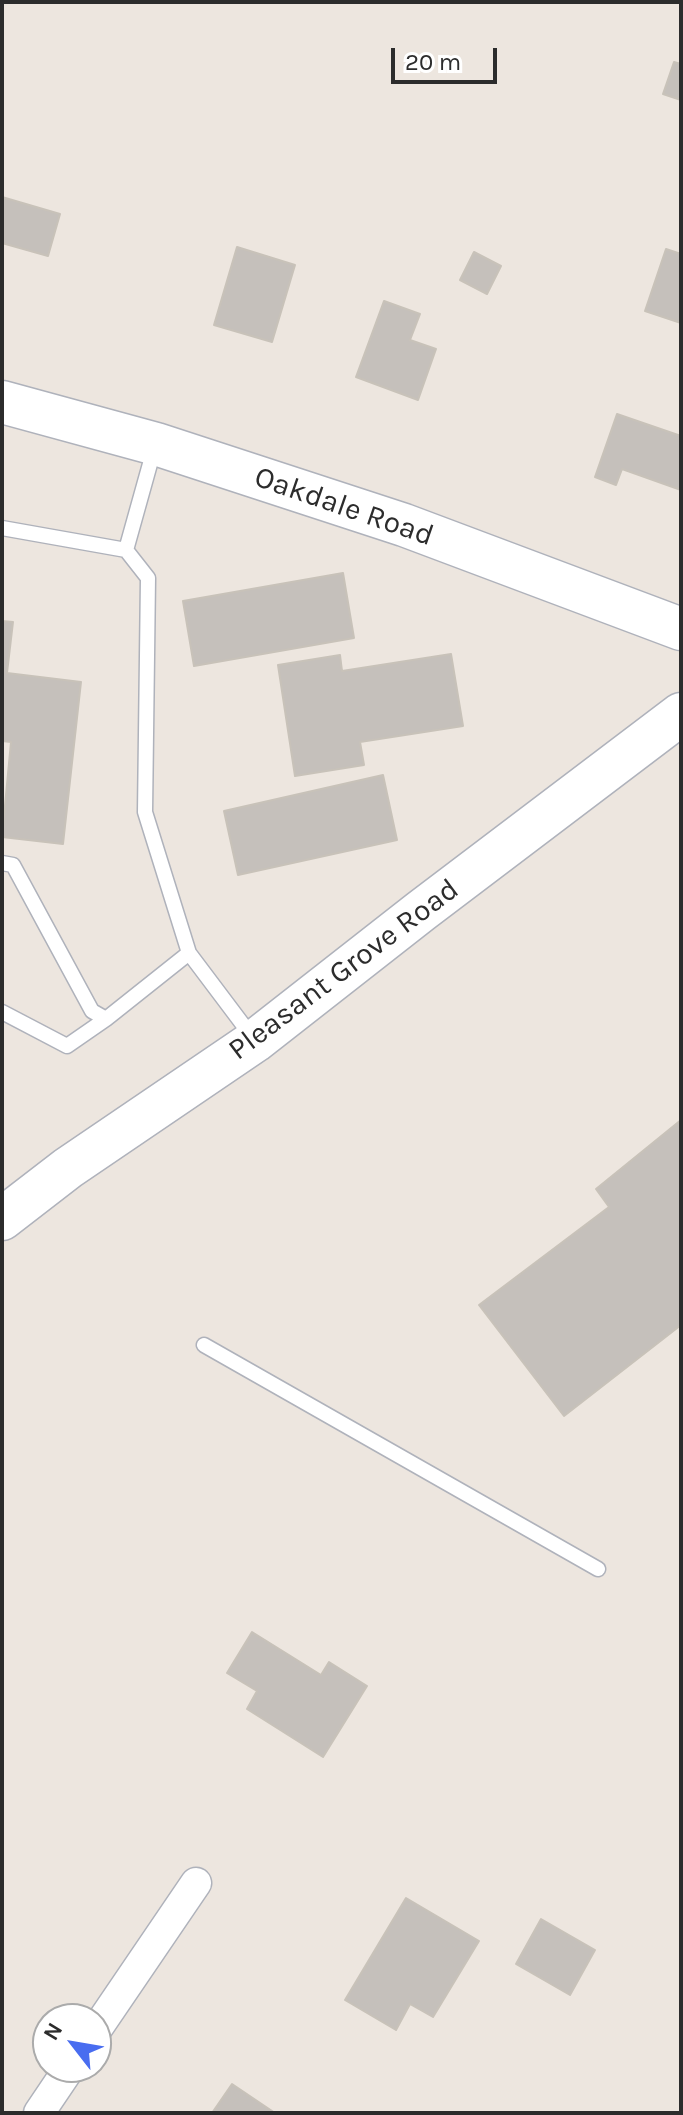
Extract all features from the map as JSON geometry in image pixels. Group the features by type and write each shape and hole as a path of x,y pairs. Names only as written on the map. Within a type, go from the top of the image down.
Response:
{"street":[{"name":"Oakdale Road","path":"2,402 156,444 404,525 681,629"},
{"name":"Pleasant Grove Road","path":"2,1219 68,1168 255,1041 681,714"},
{"path":"112,2006 196,1883"},
{"path":"39,2113 59,2083"}],"lane":[{"path":"126,550 156,444"},
{"path":"2,528 126,550 148,578 145,812 189,953 255,1041"},
{"path":"8,864 92,1011 106,1019"},
{"path":"2,1012 67,1046 189,953"},
{"path":"204,1345 598,1569"}],"building":[{"path":"674,62 681,64 681,100 663,94"},
{"path":"2,197 60,214 48,256 2,243"},
{"path":"237,247 295,265 272,342 214,325"},
{"path":"666,249 681,254 681,323 645,311"},
{"path":"474,252 501,266 487,294 460,280"},
{"path":"384,301 420,314 410,340 436,349 418,400 356,377"},
{"path":"617,414 681,436 681,490 622,469 616,485 595,477"},
{"path":"343,573 354,638 194,666 183,601"},
{"path":"2,621 13,622 7,673 81,682 63,844 2,837 11,742 2,741"},
{"path":"451,654 463,726 360,742 364,765 295,776 278,665 340,655 342,671"},
{"path":"383,775 397,840 238,875 224,811"},
{"path":"681,1120 681,1325 564,1416 479,1305 609,1207 596,1189"},
{"path":"252,1632 321,1675 329,1662 367,1686 323,1757 247,1709 257,1691 227,1673"},
{"path":"406,1898 479,1941 433,2017 410,2004 396,2030 345,2000"},
{"path":"541,1919 595,1950 570,1995 516,1964"},
{"path":"232,2084 275,2113 212,2113"}]}
